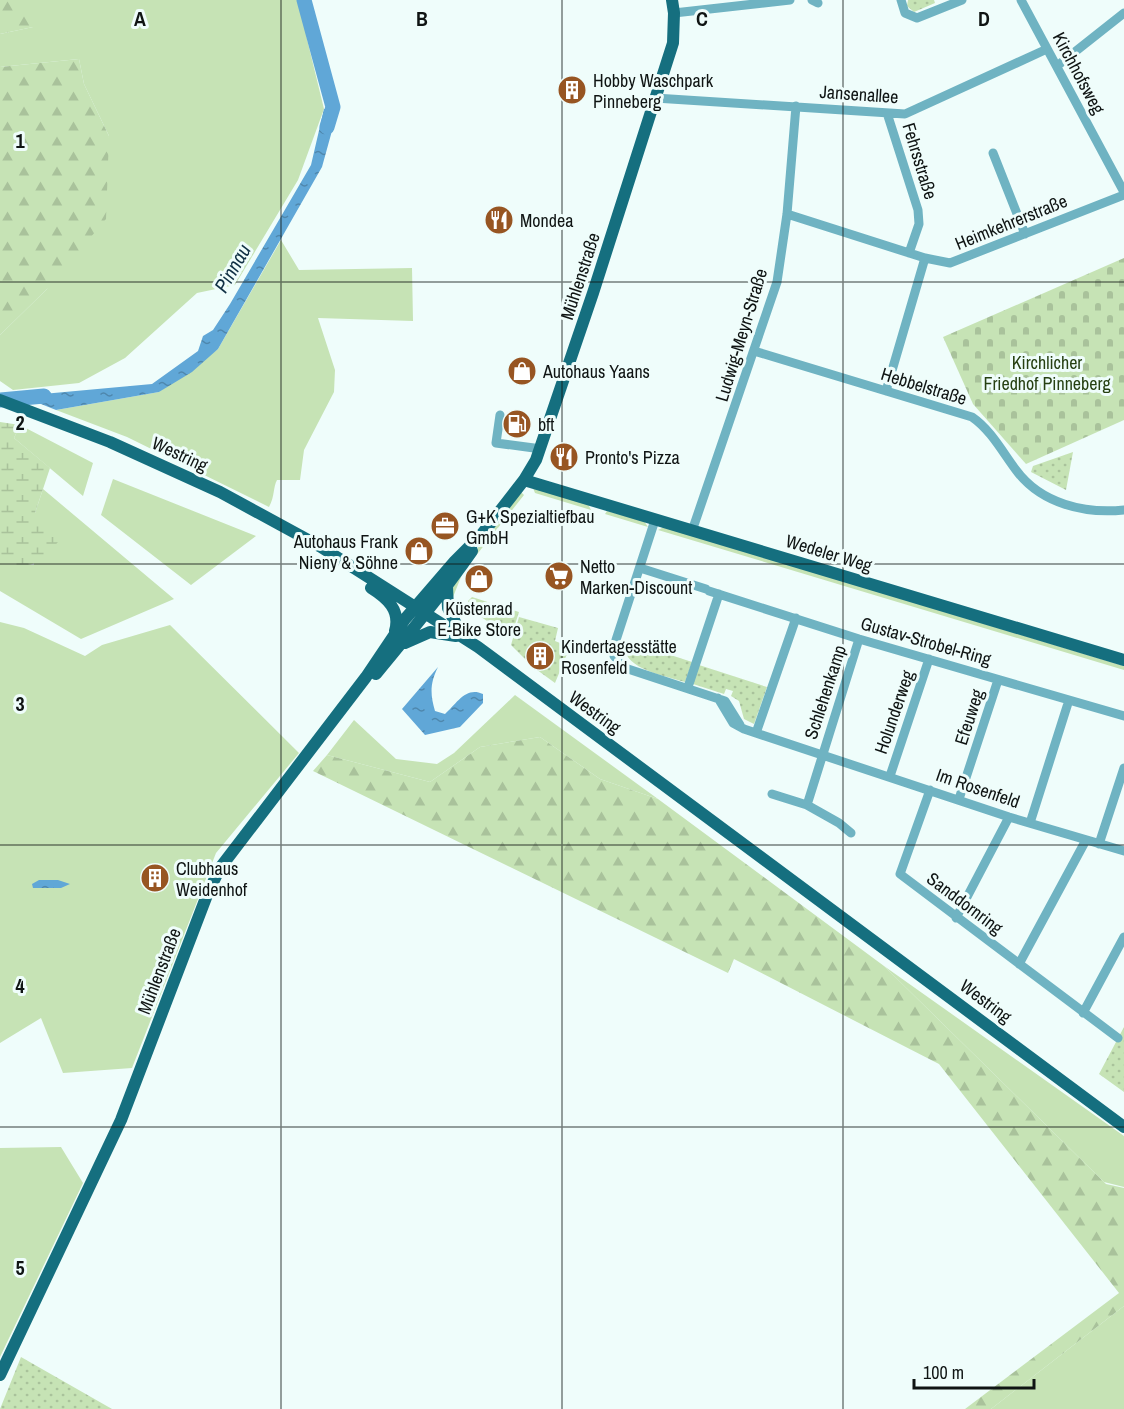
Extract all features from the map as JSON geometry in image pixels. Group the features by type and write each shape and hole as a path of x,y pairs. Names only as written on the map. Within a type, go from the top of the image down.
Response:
{"main road":[{"name":"Mühlenstraße","path":"421,610 447,587 482,534 524,480 544,440 673,43 672,0"},
{"name":"Westring","path":"0,400 110,442 220,492 321,547 352,569 421,610 463,638 1124,1127"},
{"name":"Wedeler Weg","path":"524,480 1124,660"},
{"name":"Mühlenstraße","path":"0,1375 132,1093 220,868 266,805 421,610 455,561 482,534"},
{"path":"352,569 361,581 389,601 397,623 396,641 430,632 463,638"},
{"path":"447,587 448,608 463,638"}],"street":[{"path":"674,13 790,0"},
{"path":"901,0 905,13 917,18 962,0"},
{"name":"Kirchhofsweg","path":"1021,0 1124,194"},
{"path":"1057,66 1124,13"},
{"name":"Jansenallee","path":"655,98 905,114 1047,49"},
{"name":"Ludwig-Meyn-Straße","path":"692,531 777,282 787,214 796,106"},
{"name":"Fehrsstraße","path":"888,113 918,210 919,224 909,253"},
{"path":"993,153 1025,234"},
{"name":"Heimkehrerstraße","path":"787,214 926,258 953,262 1124,194"},
{"path":"886,391 926,258"},
{"name":"Hebbelstraße","path":"754,351 978,421 1030,486 1056,501 1086,510 1124,510"},
{"path":"500,415 496,443 534,448"},
{"name":"Im Rosenfeld","path":"655,520 616,640 615,656 626,668 725,701 744,729 1009,817 1124,851"},
{"name":"Gustav-Strobel-Ring","path":"640,568 859,639 1124,716"},
{"path":"688,687 719,594"},
{"path":"756,733 796,618"},
{"name":"Schlehenkamp","path":"822,754 859,639"},
{"name":"Holunderweg","path":"890,776 929,659"},
{"name":"Efeuweg","path":"959,799 998,680"},
{"path":"1030,823 1069,700"},
{"path":"807,805 822,754"},
{"path":"1099,844 1124,768"},
{"name":"Sanddornring","path":"930,790 900,874 1118,1038"},
{"path":"772,794 807,805 839,823 851,833"},
{"path":"956,918 1009,817"},
{"path":"1019,964 1086,840"},
{"path":"1083,1012 1124,937"}],"green space":[{"path":"0,0 33,0 33,27 0,34"},
{"path":"33,0 301,0 307,39 324,109 298,180 235,285 197,293 125,358 79,383 13,390 0,381 0,335 47,289 109,136 84,84 79,59 0,67 0,34 33,27"},
{"path":"908,0 934,0 935,3 914,12 907,6"},
{"path":"79,59 84,84 109,136 106,219 47,289 0,335 0,67"},
{"path":"281,240 299,270 412,268 413,321 318,318 335,370 334,392 304,450 300,480 277,480 269,507 127,437 56,410 159,392 218,349"},
{"name":"Kirchlicher Friedhof Pinneberg","path":"1124,258 1124,420 1026,464 973,404 943,337"},
{"path":"0,422 20,425 14,438 50,468 35,513 62,537 49,553 29,565 0,565"},
{"path":"20,425 93,463 83,496 14,438"},
{"path":"1073,452 1066,490 1031,472 1033,466"},
{"path":"113,479 256,536 191,585 101,515"},
{"path":"533,488 588,504 591,510 535,493"},
{"path":"43,489 174,599 81,639 0,591 0,565 34,565 35,513"},
{"path":"521,492 524,495 463,572 453,597 451,590 467,562"},
{"path":"607,511 644,521 648,527 605,514"},
{"path":"664,527 1124,666 1124,670 658,530"},
{"path":"472,597 519,612 511,637 472,611 468,601"},
{"path":"519,617 558,628 555,641 565,645 563,652 567,654 555,683 533,667 511,645"},
{"path":"0,622 24,628 85,656 102,645 170,625 299,753 216,853 132,1068 63,1073 41,1018 0,1043"},
{"path":"625,640 692,662 685,682 655,673 636,664 625,650"},
{"path":"699,665 767,687 754,724 744,719 739,701 731,696 733,691 726,689 724,694 693,684"},
{"path":"515,695 658,799 600,779 540,737 480,747 430,782 327,755 354,720 396,759 437,764 454,753"},
{"path":"540,737 600,779 658,799 884,966 1106,1184 1124,1188 1124,1306 991,1409 965,1409 1119,1293 939,1064 734,959 728,973 313,771 327,755 430,782 480,747"},
{"path":"884,966 1124,1136 1124,1187 1104,1182"},
{"path":"1124,1027 1124,1092 1099,1074"},
{"path":"61,1147 83,1183 0,1357 0,1148"},
{"path":"1124,1306 1124,1409 991,1409"},
{"path":"21,1357 112,1409 0,1409"}],"water":[{"path":"324,109 338,109 322,167 218,349 192,372 159,392 56,410 21,396 152,384 198,351 203,336 213,330 230,304 311,165"},
{"path":"438,667 433,678 432,689 435,711 445,714 462,697 472,692 483,694 483,703 460,727 425,735 402,709"},
{"path":"39,880 58,880 70,884 61,888 33,888 32,884"}],"waterway":[{"name":"Pinnau","path":"304,0 333,107 327,127"},
{"name":"Pinnau","path":"0,400 44,396"}],"place":[{"name":"Hobby Waschpark Pinneberg","path":"572,90"},
{"name":"Mondea","path":"499,220"},
{"name":"Autohaus Yaans","path":"522,371"},
{"name":"bft","path":"517,424"},
{"name":"Pronto's Pizza","path":"564,457"},
{"name":"G+K Spezialtiefbau GmbH","path":"445,526"},
{"name":"Autohaus Frank Nieny & Söhne","path":"419,551"},
{"name":"Netto Marken-Discount","path":"559,576"},
{"name":"Küstenrad E-Bike Store","path":"479,579"},
{"name":"Kindertagesstätte Rosenfeld","path":"540,656"},
{"name":"Clubhaus Weidenhof","path":"155,878"}]}
